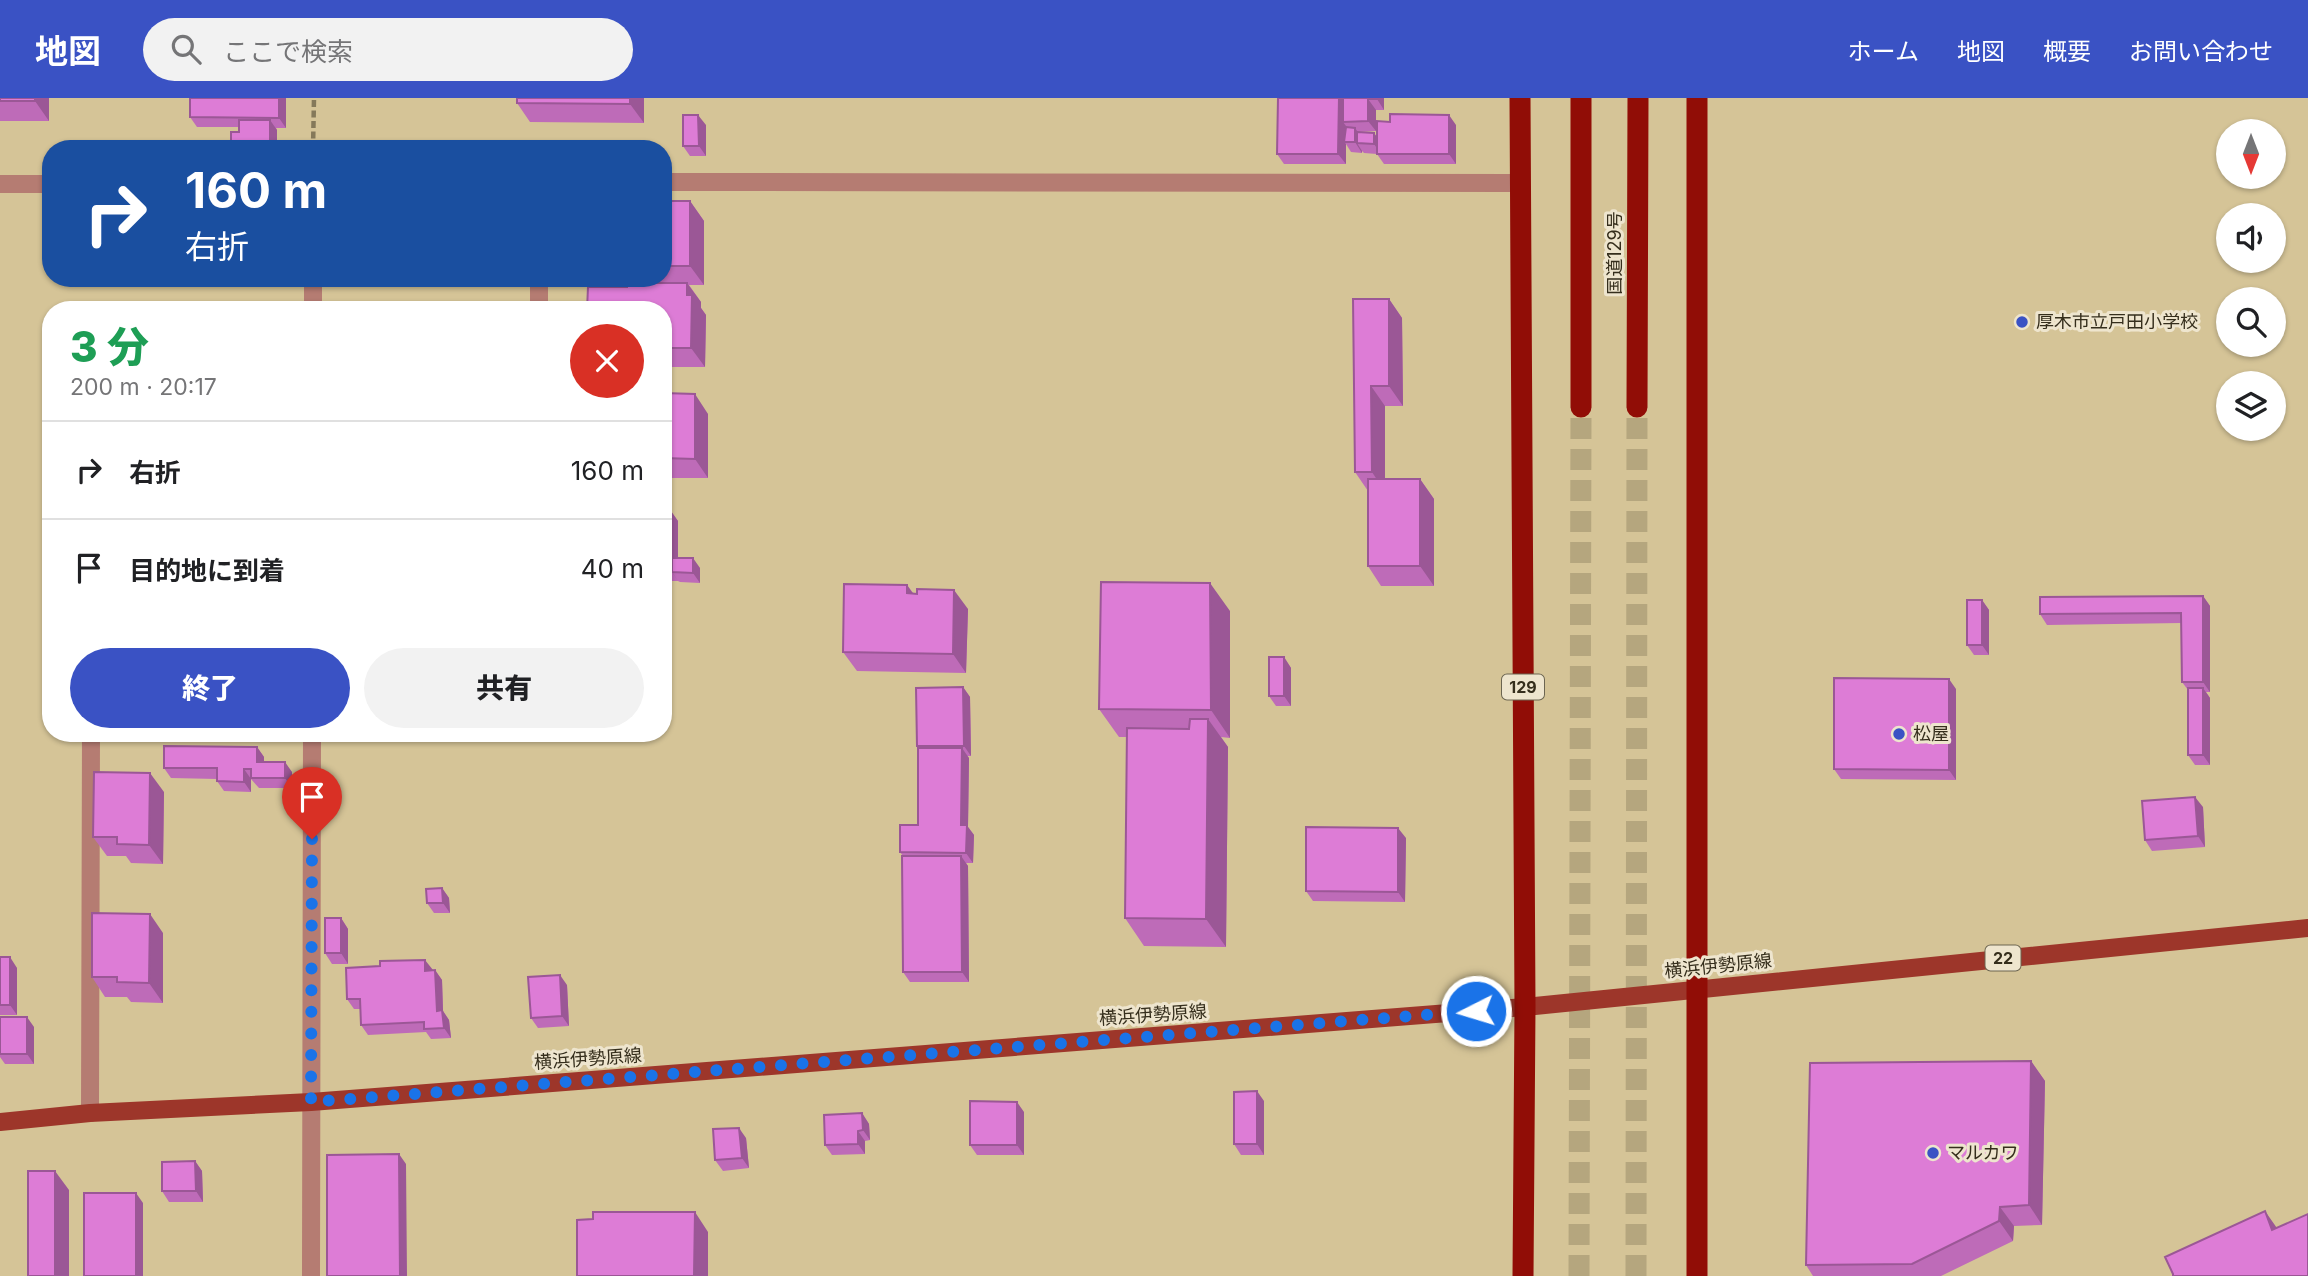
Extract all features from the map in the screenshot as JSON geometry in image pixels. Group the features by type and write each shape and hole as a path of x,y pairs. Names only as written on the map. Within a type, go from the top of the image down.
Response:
{"highway":[{"name":"129","path":"1520,98 1525,1007 1523,1276"},
{"name":"国道129号","path":"1581,98 1581,407"},
{"name":"国道129号","path":"1637,407 1638,98"},
{"path":"1697,98 1697,1276"}],"main road":[{"name":"横浜伊勢原線","path":"0,1122 90,1113 311,1102 1525,1007 2308,928"}],"street":[{"path":"672,182 1520,183"},
{"path":"0,184 42,184"},
{"path":"90,1113 91,742"},
{"path":"311,1276 312,742"}],"path":[{"path":"313,140 314,98"}],"building":[{"path":"0,98 35,98 35,101 0,101"},
{"path":"190,98 279,98 279,118 190,117"},
{"path":"517,98 630,98 630,104 517,103"},
{"path":"1278,98 1339,98 1338,154 1277,154"},
{"path":"1343,98 1377,99 1368,99 1368,121 1343,122"},
{"path":"1390,114 1449,115 1449,154 1377,154 1377,121 1390,122"},
{"path":"683,115 698,115 699,146 683,146"},
{"path":"239,120 270,120 270,140 231,140 231,132 239,132"},
{"path":"1346,127 1355,128 1355,142 1344,142"},
{"path":"1357,132 1374,133 1374,144 1357,143"},
{"path":"672,201 690,201 690,266 672,266"},
{"path":"672,283 687,283 687,295 692,295 691,348 672,348 672,301 587,301 588,287 672,287"},
{"path":"1353,299 1389,299 1389,386 1371,386 1372,472 1355,472"},
{"path":"672,393 695,394 695,459 672,458"},
{"path":"1368,479 1420,479 1420,566 1368,566"},
{"path":"672,558 693,558 693,573 672,572"},
{"path":"1101,582 1210,583 1211,710 1099,709"},
{"path":"844,584 907,585 907,593 917,594 917,589 954,590 953,654 843,652"},
{"path":"2203,596 2203,682 2182,682 2181,613 2040,614 2040,597"},
{"path":"1967,600 1982,600 1982,645 1967,645"},
{"path":"1269,657 1284,657 1284,696 1269,696"},
{"name":"松屋","path":"1834,678 1949,679 1949,770 1834,769"},
{"path":"963,687 964,746 917,746 916,688"},
{"path":"2188,688 2203,688 2203,755 2188,755"},
{"path":"1190,719 1208,719 1206,919 1125,918 1127,728 1189,729"},
{"path":"164,746 257,747 257,762 285,762 285,778 251,778 251,769 244,769 244,782 217,781 217,768 164,768"},
{"path":"918,748 962,748 961,825 967,825 966,853 900,852 900,825 918,825"},
{"path":"94,772 150,773 149,845 117,844 117,837 93,837"},
{"path":"2195,797 2198,836 2145,840 2142,801"},
{"path":"1306,827 1398,828 1398,892 1306,891"},
{"path":"902,856 961,856 962,972 903,972"},
{"path":"442,888 443,903 427,903 426,889"},
{"path":"92,913 150,914 149,983 117,982 117,977 92,977"},
{"path":"325,918 341,918 341,953 325,953"},
{"path":"0,957 10,957 10,1005 0,1005"},
{"path":"425,960 425,971 435,970 437,1011 442,1010 444,1028 424,1029 424,1022 361,1025 360,999 347,999 346,968 380,966 380,961"},
{"path":"560,975 562,1016 531,1018 528,977"},
{"path":"0,1017 27,1017 27,1054 0,1054"},
{"name":"マルカワ","path":"2031,1061 2029,1205 2000,1207 1999,1221 1912,1264 1806,1265 1810,1063"},
{"path":"1257,1091 1257,1144 1234,1144 1234,1092"},
{"path":"970,1101 1017,1102 1017,1145 970,1145"},
{"path":"862,1113 863,1130 858,1131 858,1144 825,1145 824,1115"},
{"path":"739,1128 742,1158 715,1160 713,1129"},
{"path":"399,1154 400,1276 327,1276 327,1155"},
{"path":"195,1161 196,1191 162,1191 162,1162"},
{"path":"28,1171 55,1171 55,1276 28,1276"},
{"path":"84,1193 136,1193 136,1276 84,1276"},
{"path":"2265,1211 2272,1230 2308,1214 2308,1276 2173,1276 2165,1257"},
{"path":"593,1212 695,1212 694,1276 577,1276 577,1220 593,1219"}],"tunnel":[{"path":"1579,1276 1581,407"},
{"path":"1636,1276 1637,407"}],"place":[{"name":"厚木市立戸田小学校","path":"2022,322"},
{"name":"松屋","path":"1899,734"},
{"name":"マルカワ","path":"1933,1153"}],"route":[{"path":"312,839 311,1102 1476,1011"}]}
